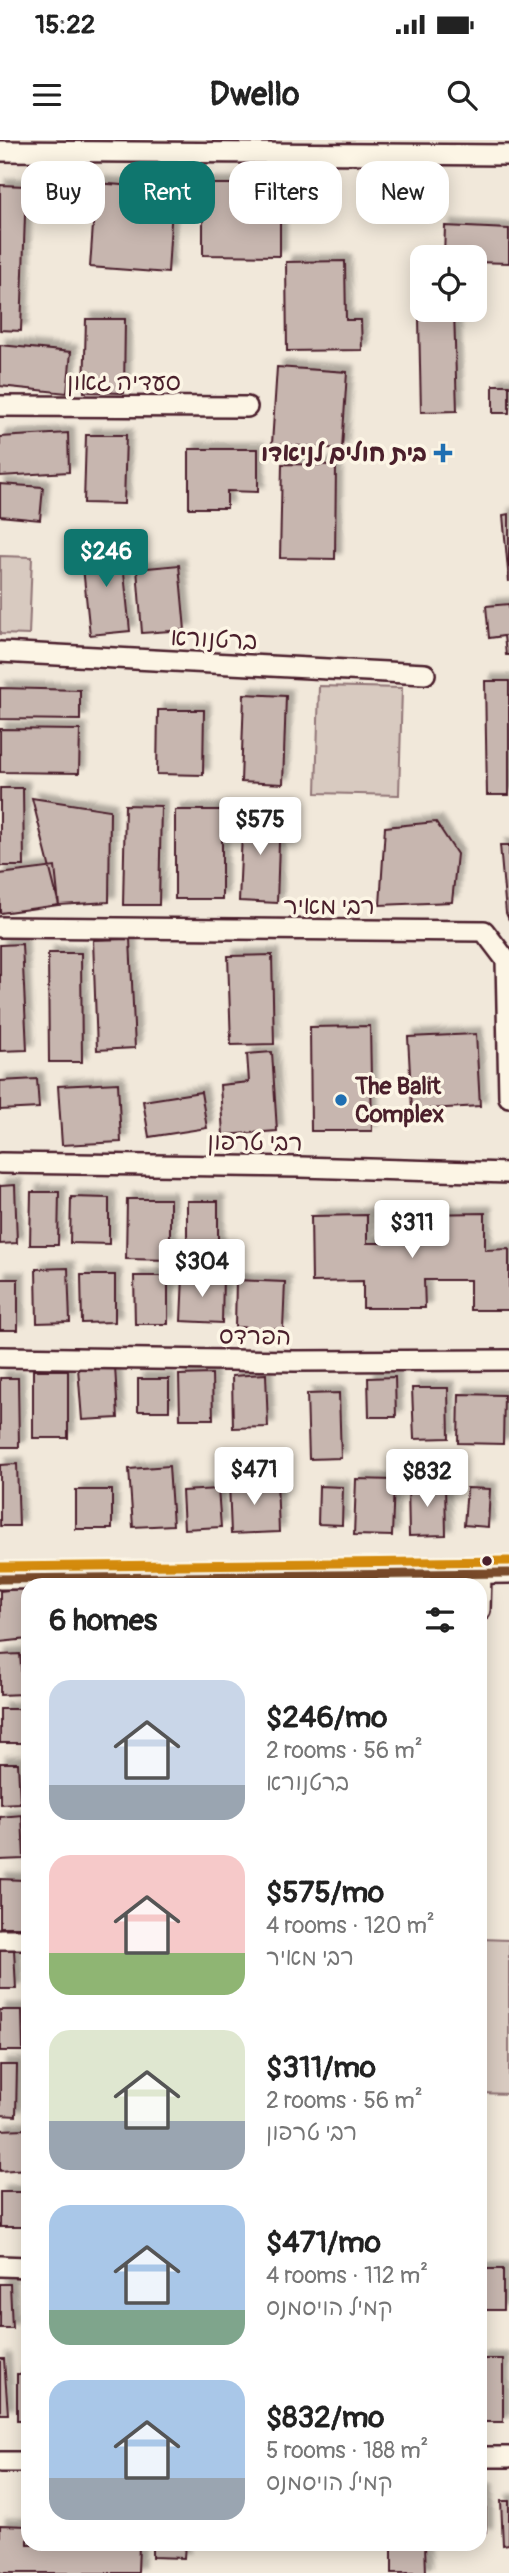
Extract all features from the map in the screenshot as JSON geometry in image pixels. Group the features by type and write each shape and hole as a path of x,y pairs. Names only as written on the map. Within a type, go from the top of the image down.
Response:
{"street":[{"path":"0,151 348,146 509,155"},
{"name":"סעדיה גאון","path":"0,406 247,407"},
{"name":"ברטנורא","path":"0,652 425,674"},
{"name":"רבי מאיר","path":"0,927 484,931 506,960 509,1097"},
{"name":"רבי טרפון","path":"0,1163 509,1173"},
{"name":"הפרדס","path":"0,1357 295,1361 509,1360"},
{"path":"356,1578 509,1573"},
{"path":"481,1574 481,1578"},
{"path":"0,1578 21,1579"},
{"path":"0,1939 21,1939"},
{"path":"0,2266 21,2267"},
{"path":"487,2457 509,2457"},
{"path":"0,2462 21,2462"}],"shaded area":[{"path":"0,556 32,557 29,635 0,634"},
{"path":"319,686 402,688 399,795 316,793"},
{"path":"487,1939 509,1940 509,2094 487,2093"}],"building":[{"path":"105,184 119,185 119,224 171,224 168,273 90,267 93,224 105,224"},
{"path":"215,184 229,184 229,224 280,224 280,256 203,255 203,224 215,224"},
{"path":"0,185 21,186 21,224 25,224 21,331 0,330"},
{"path":"445,226 509,229 509,263 487,262 487,245 444,245"},
{"path":"345,261 346,320 361,320 362,350 287,351 286,262"},
{"path":"86,319 125,319 124,393 84,392"},
{"path":"419,322 454,322 457,411 421,412"},
{"path":"0,345 71,352 67,393 0,386"},
{"path":"277,367 347,372 342,449 272,444"},
{"path":"493,385 509,385 509,413 493,413"},
{"path":"68,433 69,472 0,476 0,437"},
{"path":"86,435 126,435 124,504 84,503"},
{"path":"189,449 258,449 258,492 227,491 227,508 189,508"},
{"path":"282,464 336,465 335,559 280,558"},
{"path":"0,484 43,487 40,520 0,516"},
{"path":"509,514 509,582 503,515"},
{"path":"121,544 130,631 90,635 81,548"},
{"path":"179,565 185,630 142,633 137,569"},
{"path":"509,604 509,655 506,655 504,636 489,638 486,606"},
{"path":"485,681 509,681 509,795 487,795"},
{"path":"0,688 80,690 80,720 0,719"},
{"path":"244,694 286,696 283,784 241,782"},
{"path":"158,710 204,710 203,775 157,774"},
{"path":"0,729 80,730 79,773 0,772"},
{"path":"0,788 23,788 24,866 0,866"},
{"path":"32,798 110,810 109,902 59,905"},
{"path":"125,805 161,806 159,905 123,905"},
{"path":"175,810 222,810 222,899 175,899"},
{"path":"243,810 280,812 277,903 239,901"},
{"path":"436,822 457,854 452,902 380,905 385,827"},
{"path":"500,845 509,845 509,920 506,913"},
{"path":"55,867 59,905 0,913 0,874"},
{"path":"130,939 135,1048 97,1050 93,940"},
{"path":"22,944 27,1050 0,1051 0,945"},
{"path":"48,953 81,953 82,1062 49,1062"},
{"path":"272,955 274,1044 231,1045 228,956"},
{"path":"370,1026 372,1131 311,1131 310,1027"},
{"path":"476,1034 480,1106 412,1110 408,1037"},
{"path":"272,1052 277,1131 223,1135 220,1085 249,1082 247,1054"},
{"path":"37,1079 39,1108 0,1110 0,1081"},
{"path":"118,1083 121,1142 62,1145 58,1086"},
{"path":"201,1092 207,1128 149,1137 143,1101"},
{"path":"15,1185 17,1243 0,1244 0,1186"},
{"path":"31,1192 59,1192 58,1245 30,1245"},
{"path":"71,1197 109,1198 109,1244 70,1243"},
{"path":"127,1199 170,1199 170,1260 126,1259"},
{"path":"187,1201 218,1201 218,1253 187,1253"},
{"path":"485,1213 485,1250 509,1249 509,1310 470,1310 470,1280 424,1280 425,1308 363,1308 363,1281 312,1282 311,1216 367,1215 367,1243 421,1243 420,1214"},
{"path":"68,1268 70,1322 37,1323 36,1269"},
{"path":"81,1275 115,1275 115,1322 82,1323"},
{"path":"134,1276 168,1276 168,1324 135,1324"},
{"path":"183,1276 223,1277 222,1323 181,1321"},
{"path":"0,1279 18,1279 18,1330 0,1330"},
{"path":"236,1280 285,1282 283,1329 235,1327"},
{"path":"115,1366 118,1418 82,1420 78,1368"},
{"path":"33,1370 68,1370 68,1438 33,1438"},
{"path":"212,1374 213,1419 180,1419 179,1375"},
{"path":"266,1374 268,1427 233,1428 232,1376"},
{"path":"395,1377 396,1417 369,1417 368,1378"},
{"path":"0,1378 18,1378 19,1447 0,1447"},
{"path":"138,1379 169,1379 169,1411 138,1411"},
{"path":"412,1388 448,1388 449,1438 414,1439"},
{"path":"339,1393 341,1458 309,1459 307,1394"},
{"path":"459,1394 504,1395 503,1444 458,1443"},
{"path":"17,1464 19,1526 0,1526 0,1465"},
{"path":"169,1466 173,1525 133,1527 129,1469"},
{"path":"356,1479 394,1480 392,1536 354,1535"},
{"path":"277,1480 279,1532 231,1534 229,1482"},
{"path":"408,1483 445,1483 446,1535 409,1536"},
{"path":"319,1486 343,1487 342,1525 318,1524"},
{"path":"467,1488 490,1489 488,1527 464,1525"},
{"path":"218,1489 221,1527 184,1529 182,1491"},
{"path":"76,1490 112,1490 112,1529 76,1529"},
{"path":"21,1588 21,1640 0,1642 0,1591"},
{"path":"20,1654 21,1694 0,1695 0,1655"},
{"path":"0,1709 21,1709 21,1743 0,1743"},
{"path":"0,1763 18,1763 20,1803 0,1804"},
{"path":"21,1815 21,1859 0,1860 0,1817"},
{"path":"0,1879 21,1880 21,1927 0,1927"},
{"path":"14,1949 16,1989 0,1989 0,1950"},
{"path":"0,2010 21,2010 21,2051 0,2051"},
{"path":"0,2065 17,2065 16,2116 0,2115"},
{"path":"21,2129 21,2169 0,2171 0,2130"},
{"path":"0,2192 21,2192 21,2227 0,2227"},
{"path":"487,2269 503,2269 503,2310 487,2310"},
{"path":"0,2284 10,2284 12,2328 0,2328"},
{"path":"0,2359 4,2359 8,2414 0,2414"},
{"path":"487,2359 503,2359 503,2422 487,2422"},
{"path":"17,2374 21,2374 21,2420 17,2420"},
{"path":"501,2501 509,2501 509,2544 503,2545"},
{"path":"0,2525 21,2526 21,2551 139,2551 138,2573 0,2573"},
{"path":"152,2551 184,2551 184,2558 152,2557"},
{"path":"392,2551 425,2551 426,2573 392,2573"}],"transit line":[{"name":"6","path":"0,1567 509,1561"},
{"name":"5","path":"85,1578 509,1573"},
{"name":"5","path":"0,1579 21,1579"}],"place":[{"name":"בית חולים לניאדו","path":"443,453"},
{"name":"The Balit Complex","path":"341,1100"}]}
